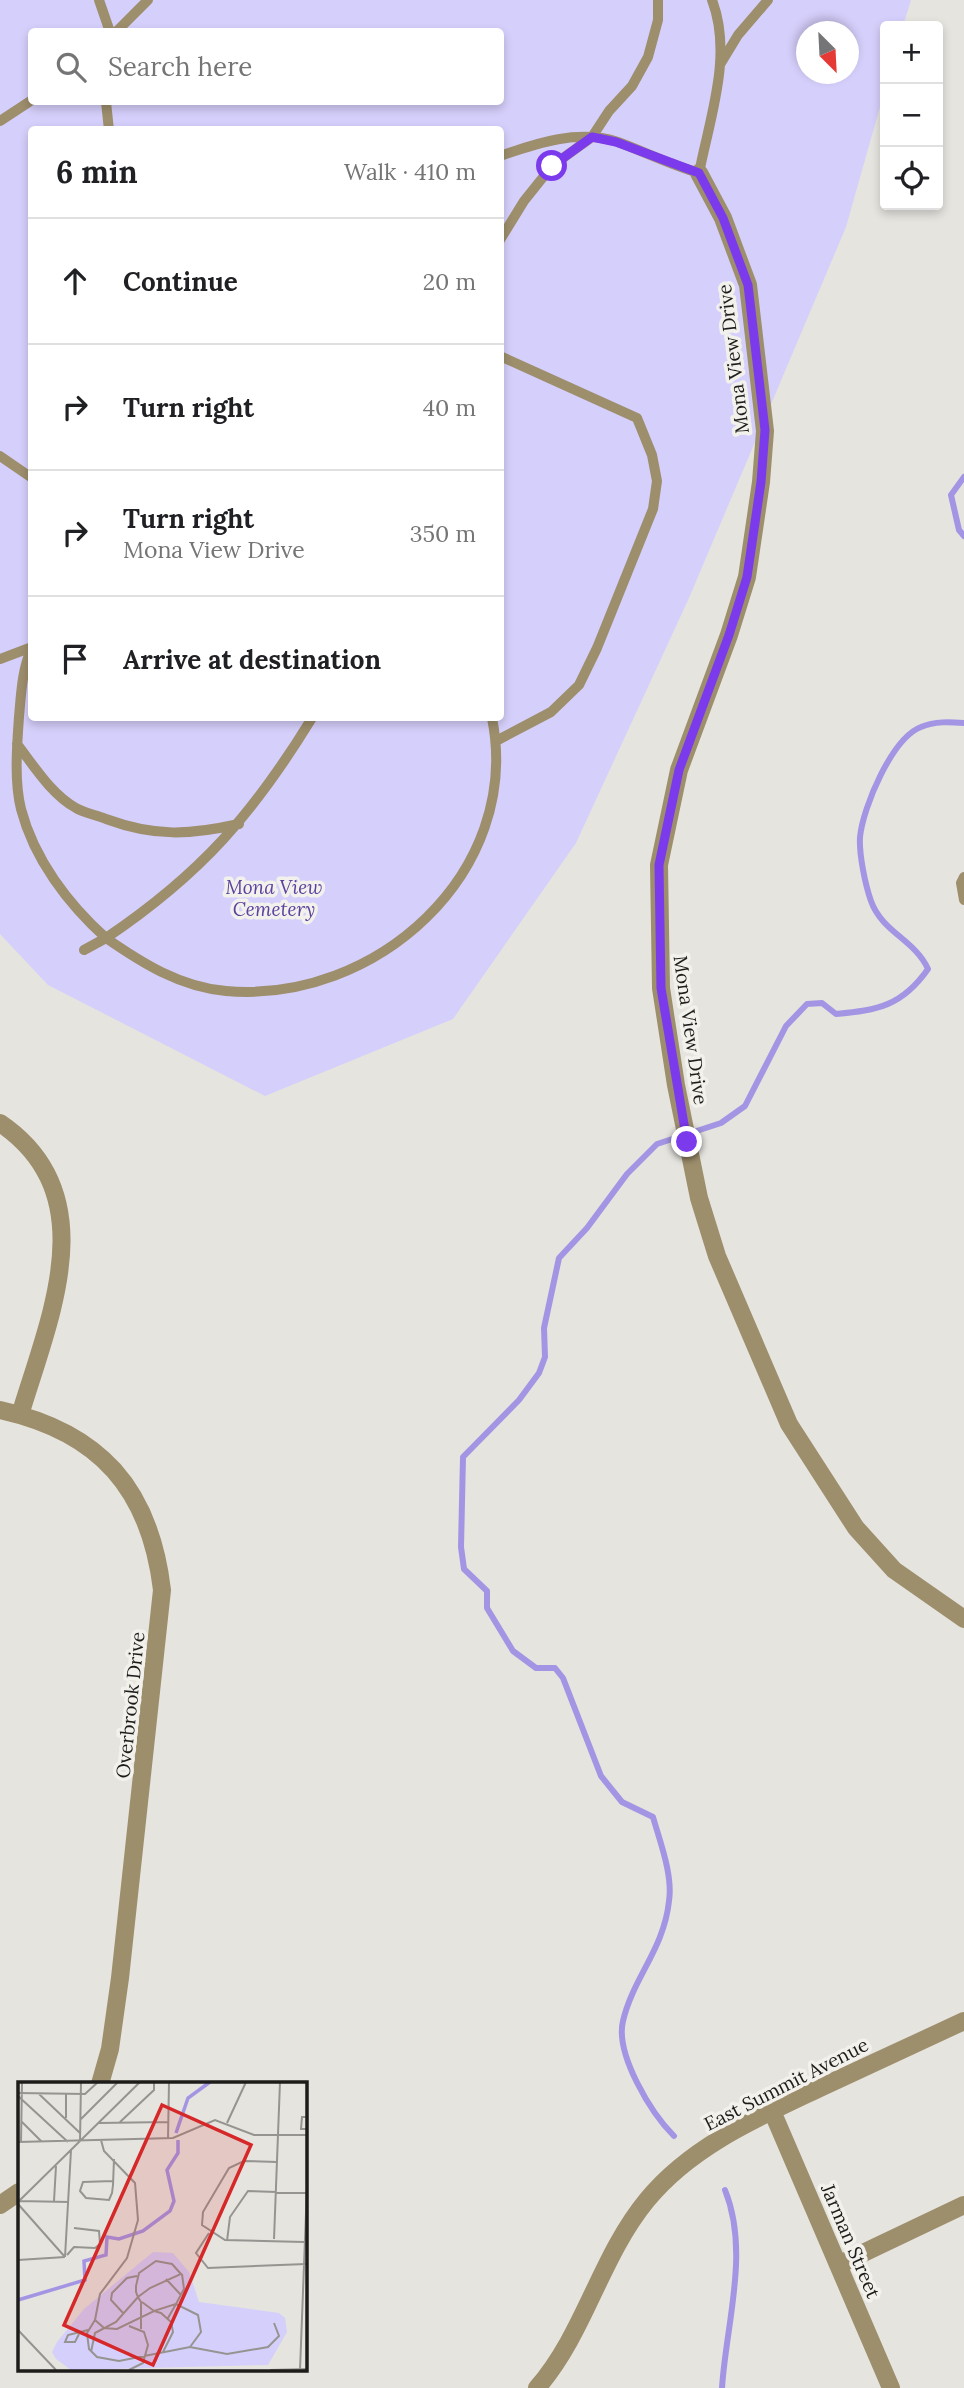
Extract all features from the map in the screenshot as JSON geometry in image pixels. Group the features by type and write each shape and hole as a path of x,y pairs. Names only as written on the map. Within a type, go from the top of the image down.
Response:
{"street":[{"name":"Mona View Drive","path":"699,173 723,218 748,285 765,430 761,482 747,577 729,635 679,770 659,865 661,988 682,1119 699,1198 717,1256 789,1424 856,1528 894,1570 964,1619"},
{"path":"0,1123 15,1133 35,1158 51,1185 63,1220 62,1260 53,1303 20,1415"},
{"name":"Overbrook Drive","path":"0,1410 51,1425 84,1443 111,1466 154,1537 159,1563 162,1590 137,1840 110,2049 101,2082"},
{"name":"East Summit Avenue","path":"537,2388 565,2349 620,2238 647,2199 684,2164 725,2135 964,2021"},
{"name":"Jarman Street","path":"772,2111 891,2388"},
{"path":"0,2205 18,2193"},
{"path":"838,2264 964,2205"}],"lane":[{"path":"99,0 109,28"},
{"path":"120,28 148,0"},
{"path":"504,234 524,201 552,166 592,137 609,111 632,86 649,57 658,20 658,0"},
{"path":"504,155 543,141 592,137 616,142 699,173 721,63 719,18 712,0"},
{"path":"721,63 738,34 768,0"},
{"path":"0,121 28,103"},
{"path":"106,105 109,126"},
{"path":"496,741 551,712 579,685 643,539 653,509 657,481 652,455 637,418 504,358"},
{"path":"0,456 28,475"},
{"path":"0,659 28,649"},
{"path":"28,662 21,694 17,744 21,808 41,856 66,897 106,938 149,967 185,982 225,991 271,990 317,982 355,969 384,953 426,918 456,887 489,813 497,776 493,721"},
{"path":"83,950 106,938 151,907 239,824 273,781 311,721"},
{"path":"17,744 43,778 75,808 157,834 206,832 239,824"},
{"path":"964,877 961,883 964,900"}],"green space":[{"name":"Mona View Cemetery","path":"0,0 911,0 905,21 880,21 880,107 846,227 689,598 576,843 453,1019 265,1096 48,985 0,934"}],"waterway":[{"path":"964,477 951,495 959,530 964,536"},
{"path":"674,2136 655,2113 637,2082 624,2050 622,2034 628,2005 661,1934 669,1901 668,1870 653,1817 622,1802 601,1776 563,1678 555,1668 536,1668 513,1651 487,1608 487,1591 464,1569 461,1547 463,1457 519,1400 539,1373 545,1357 544,1328 559,1258 587,1228 627,1174 657,1144 721,1123 745,1106 786,1026 807,1004 822,1003 836,1014 877,1008 909,991 928,969 915,950 876,912 865,878 860,837 867,809 881,775 910,734 926,725 943,722 964,723"},
{"path":"722,2388 736,2263 736,2238 725,2190"}],"route":[{"path":"552,166 592,137 616,142 668,164 699,173 723,218 748,285 765,430 761,482 747,577 729,635 679,770 659,865 658,933 661,988 687,1142"}]}
